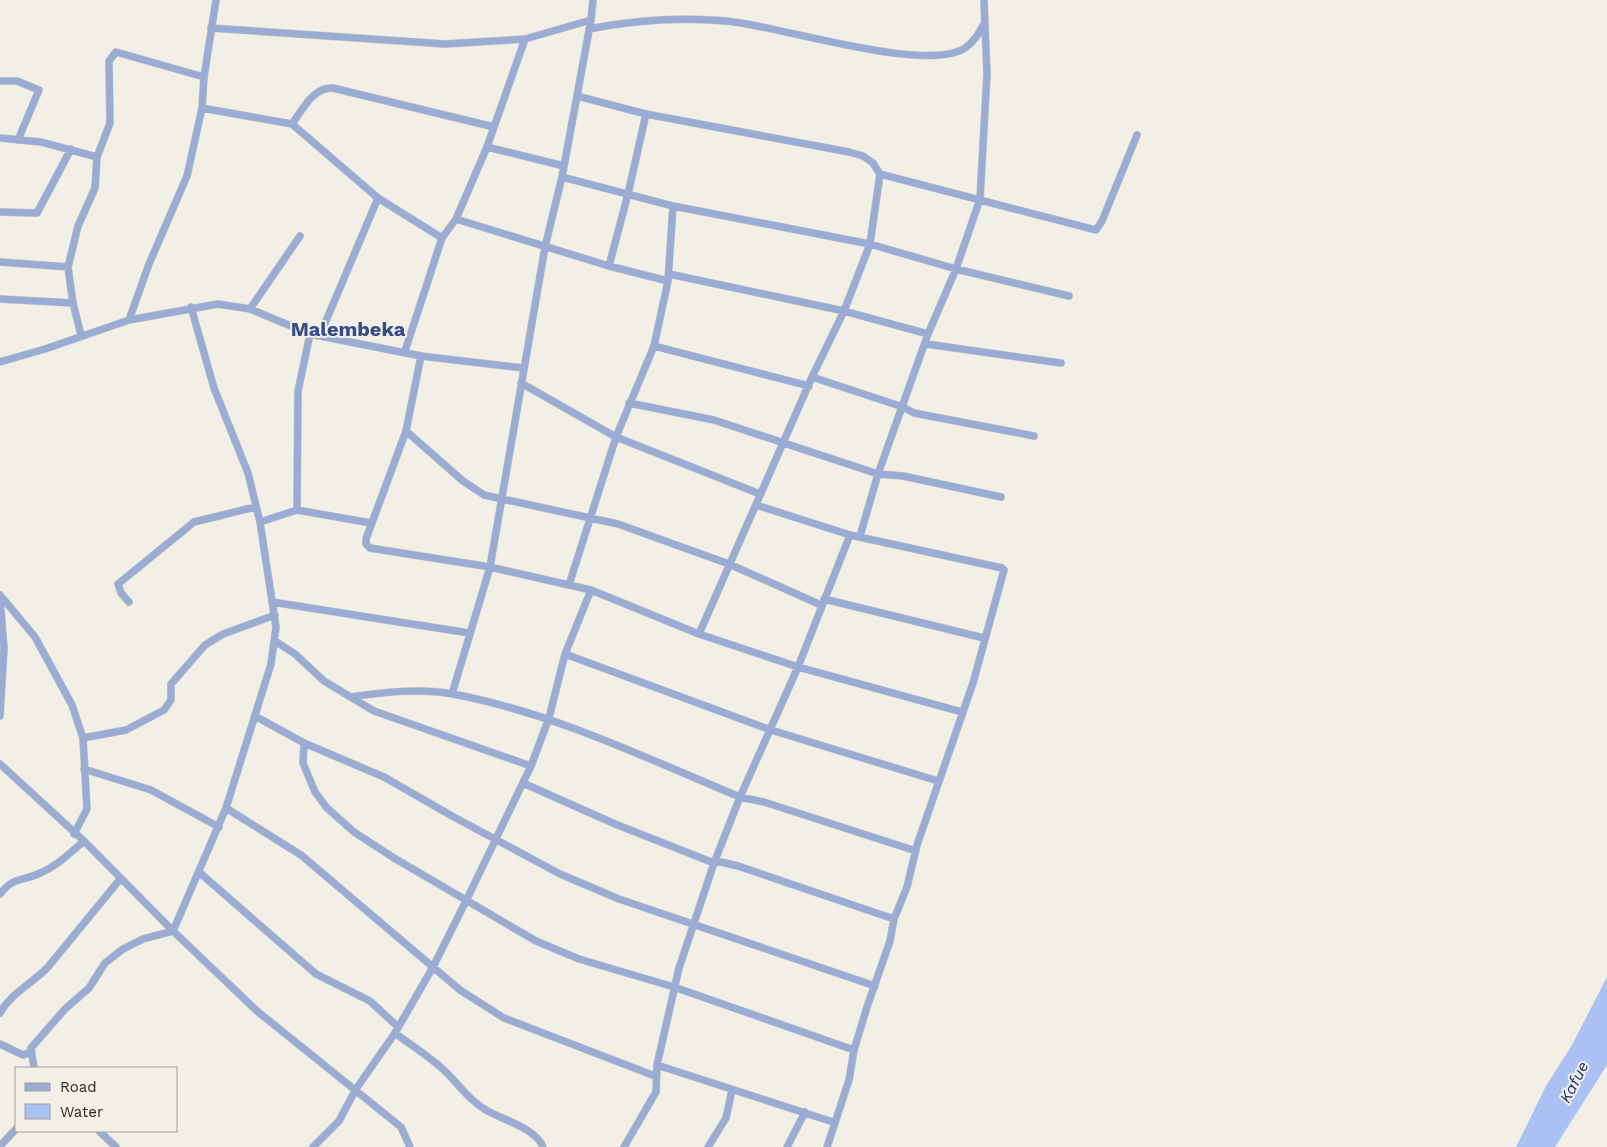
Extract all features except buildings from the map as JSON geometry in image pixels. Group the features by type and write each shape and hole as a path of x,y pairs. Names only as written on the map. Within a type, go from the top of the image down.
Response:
{"street":[{"path":"128,320 149,264 187,176 202,108 204,77 216,0"},
{"path":"452,694 490,567 523,368 545,247 562,177 591,20 592,0"},
{"path":"860,536 878,474 928,334 956,269 980,199 987,74 984,0"},
{"path":"589,29 622,22 660,19 727,21 881,51 945,54 966,48 974,40 984,24"},
{"path":"211,28 445,44 526,39 591,20"},
{"path":"405,351 442,238 456,219 488,147 526,39"},
{"path":"81,335 73,303 68,267 78,226 95,188 97,158 110,123 109,61 116,52 204,77"},
{"path":"0,81 17,81 38,89 40,92 18,140"},
{"path":"292,124 317,92 324,88 333,88 494,127"},
{"path":"577,96 646,114 849,152 863,156 873,163 880,174 870,244 844,312 812,377 699,634"},
{"path":"202,108 292,124 378,198 442,238"},
{"path":"609,266 646,114"},
{"path":"880,174 1096,230 1102,221 1137,135"},
{"path":"0,138 71,149 97,158"},
{"path":"488,147 564,166"},
{"path":"0,212 37,213 71,149"},
{"path":"562,177 673,206 870,244 956,269 1068,296"},
{"path":"320,335 378,198"},
{"path":"569,585 616,437 654,346 668,277 673,206"},
{"path":"456,219 609,266 844,312 928,334"},
{"path":"250,309 300,236"},
{"path":"0,262 68,267"},
{"path":"0,299 73,303"},
{"path":"0,362 45,349 128,320 190,307 218,304 250,309 310,334 405,351 421,356 523,368"},
{"path":"173,931 226,808 255,716 275,641 276,615 272,602 260,522 254,507 248,473 214,388 190,307"},
{"path":"297,510 298,391 310,334"},
{"path":"926,344 1061,363"},
{"path":"654,346 809,386"},
{"path":"421,356 406,431 366,539 366,544 370,548 490,567 591,590 699,634 798,667 962,712"},
{"path":"812,377 903,407 920,415 1034,436"},
{"path":"521,383 616,437 760,494"},
{"path":"629,403 694,414 878,474 903,476 1001,497"},
{"path":"406,431 474,490 618,524 729,564 823,602 984,638"},
{"path":"756,505 850,535 1002,568 1004,576 916,851 907,887 894,919 890,941 854,1050 844,1095 833,1122 827,1147"},
{"path":"129,602 121,593 118,584 186,528 204,518 254,507"},
{"path":"260,522 297,510 371,523"},
{"path":"624,1147 656,1092 655,1076 674,987 714,863 740,797 798,667 850,535"},
{"path":"313,1147 339,1121 356,1089 396,1030 433,967 466,901 531,766 548,718 565,654 591,590"},
{"path":"0,595 35,637 72,705 83,738 87,809 74,834"},
{"path":"0,600 4,648 0,716"},
{"path":"272,602 469,633"},
{"path":"83,738 126,730 164,710 169,706 171,700 171,684 205,645 223,634 276,615"},
{"path":"275,641 295,654 324,681 374,712 531,766"},
{"path":"565,654 771,730 938,782"},
{"path":"351,697 388,691 452,694 548,718 740,797 764,802 916,851"},
{"path":"255,716 304,743 384,777 560,874 619,899 875,986"},
{"path":"304,743 303,763 315,792 327,808 362,837 466,901 536,940 579,959 674,987 854,1050"},
{"path":"0,764 74,834 84,841 173,931 256,1010 401,1127 410,1147"},
{"path":"84,768 143,787 219,827"},
{"path":"523,783 614,824 714,863 721,862 738,866 894,919"},
{"path":"226,808 301,855 346,891 460,990 504,1018 655,1076"},
{"path":"0,894 14,880 34,876 51,868 84,841"},
{"path":"200,872 316,974 370,1000 396,1030 446,1072 471,1099 486,1110 522,1128 538,1139 542,1147"},
{"path":"0,1012 17,992 38,978 48,968 120,878"},
{"path":"0,1044 23,1056 30,1052 35,1042 48,1030 65,1009 89,988 105,963 123,949 142,939 173,931"},
{"path":"30,1052 34,1067"},
{"path":"657,1065 833,1122"},
{"path":"708,1147 726,1118 732,1090"},
{"path":"787,1147 804,1112"},
{"path":"0,1146 15,1130"},
{"path":"100,1132 116,1147"}],"water":[{"name":"Kafue","path":"1607,977 1607,1065 1555,1147 1516,1147 1546,1086 1572,1045"}],"district":[{"name":"Malembeka","path":"348,329"}]}
